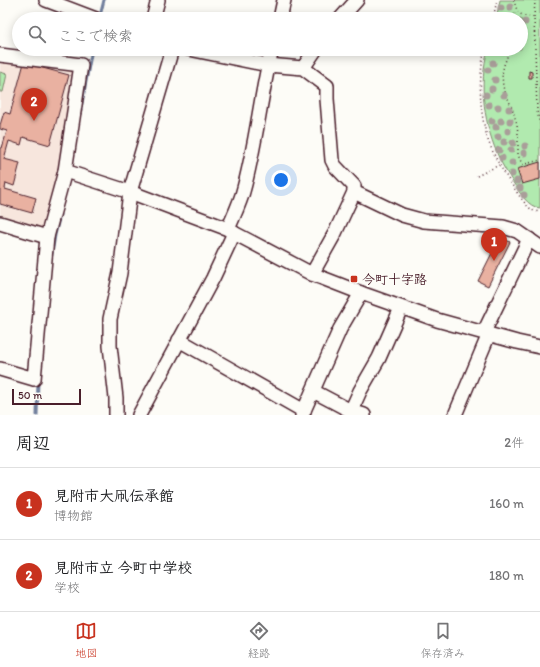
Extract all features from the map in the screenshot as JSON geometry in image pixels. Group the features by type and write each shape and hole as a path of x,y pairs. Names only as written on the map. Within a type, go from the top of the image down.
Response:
{"street":[{"path":"46,0 78,12"},
{"path":"155,12 158,0"},
{"path":"281,12 284,0"},
{"path":"346,12 356,0"},
{"path":"0,55 81,65 65,171 47,237 34,379 0,368"},
{"path":"116,415 116,398 110,346 110,319 120,273 130,192 170,56"},
{"path":"224,56 268,65 303,68 327,86 332,160 335,166 354,186 354,192 335,233 312,274"},
{"path":"139,415 213,278 231,231 252,151 270,56"},
{"path":"303,68 311,56"},
{"path":"65,171 130,192 231,231 312,274 401,308 437,320 540,347"},
{"path":"354,192 402,215 424,221 503,226 517,231 540,247"},
{"path":"0,223 47,237"},
{"path":"455,415 487,333 529,239"},
{"path":"179,340 303,413 340,329 361,293"},
{"path":"351,411 381,352 401,308"},
{"path":"313,391 351,411 364,415"}],"path":[{"path":"494,12 497,0"},
{"path":"514,0 515,9 517,11"},
{"path":"535,0 536,111 540,124"},
{"path":"528,16 534,17"},
{"path":"484,56 481,92 483,118 488,140 499,165 520,198 534,211 540,211"},
{"path":"507,56 502,74 503,87 512,108 516,124 518,134 518,155 522,164 540,160"},
{"path":"477,176 499,165"}],"shaded area":[{"path":"0,58 74,69 77,73 61,170 47,227 42,230 0,219"}],"green space":[{"path":"500,0 540,0 540,208 532,205 525,199 508,175 494,147 490,133 484,105 483,91 483,77 486,56 528,56 528,12 497,12"},
{"path":"0,72 7,74 3,92 0,92"}],"building":[{"path":"24,63 69,75 50,145 23,137 21,145 9,141 4,159 20,163 14,186 6,183 5,189 36,198 32,213 0,204 0,148 2,148 7,131 0,129 0,125 4,112 10,114"},
{"path":"529,71 532,72 532,78 529,78"},
{"path":"540,162 540,179 522,184 517,169"},
{"path":"500,237 510,242 488,286 478,281"}],"waterway":[{"path":"101,12 104,0"},
{"path":"80,114 91,56"},
{"path":"51,260 60,215"},
{"path":"37,415 38,381"}],"place":[{"name":"見附市立 今町中学校","path":"34,121"},
{"name":"見附市大凧伝承館","path":"494,261"},
{"name":"今町十字路","path":"354,279"}]}
